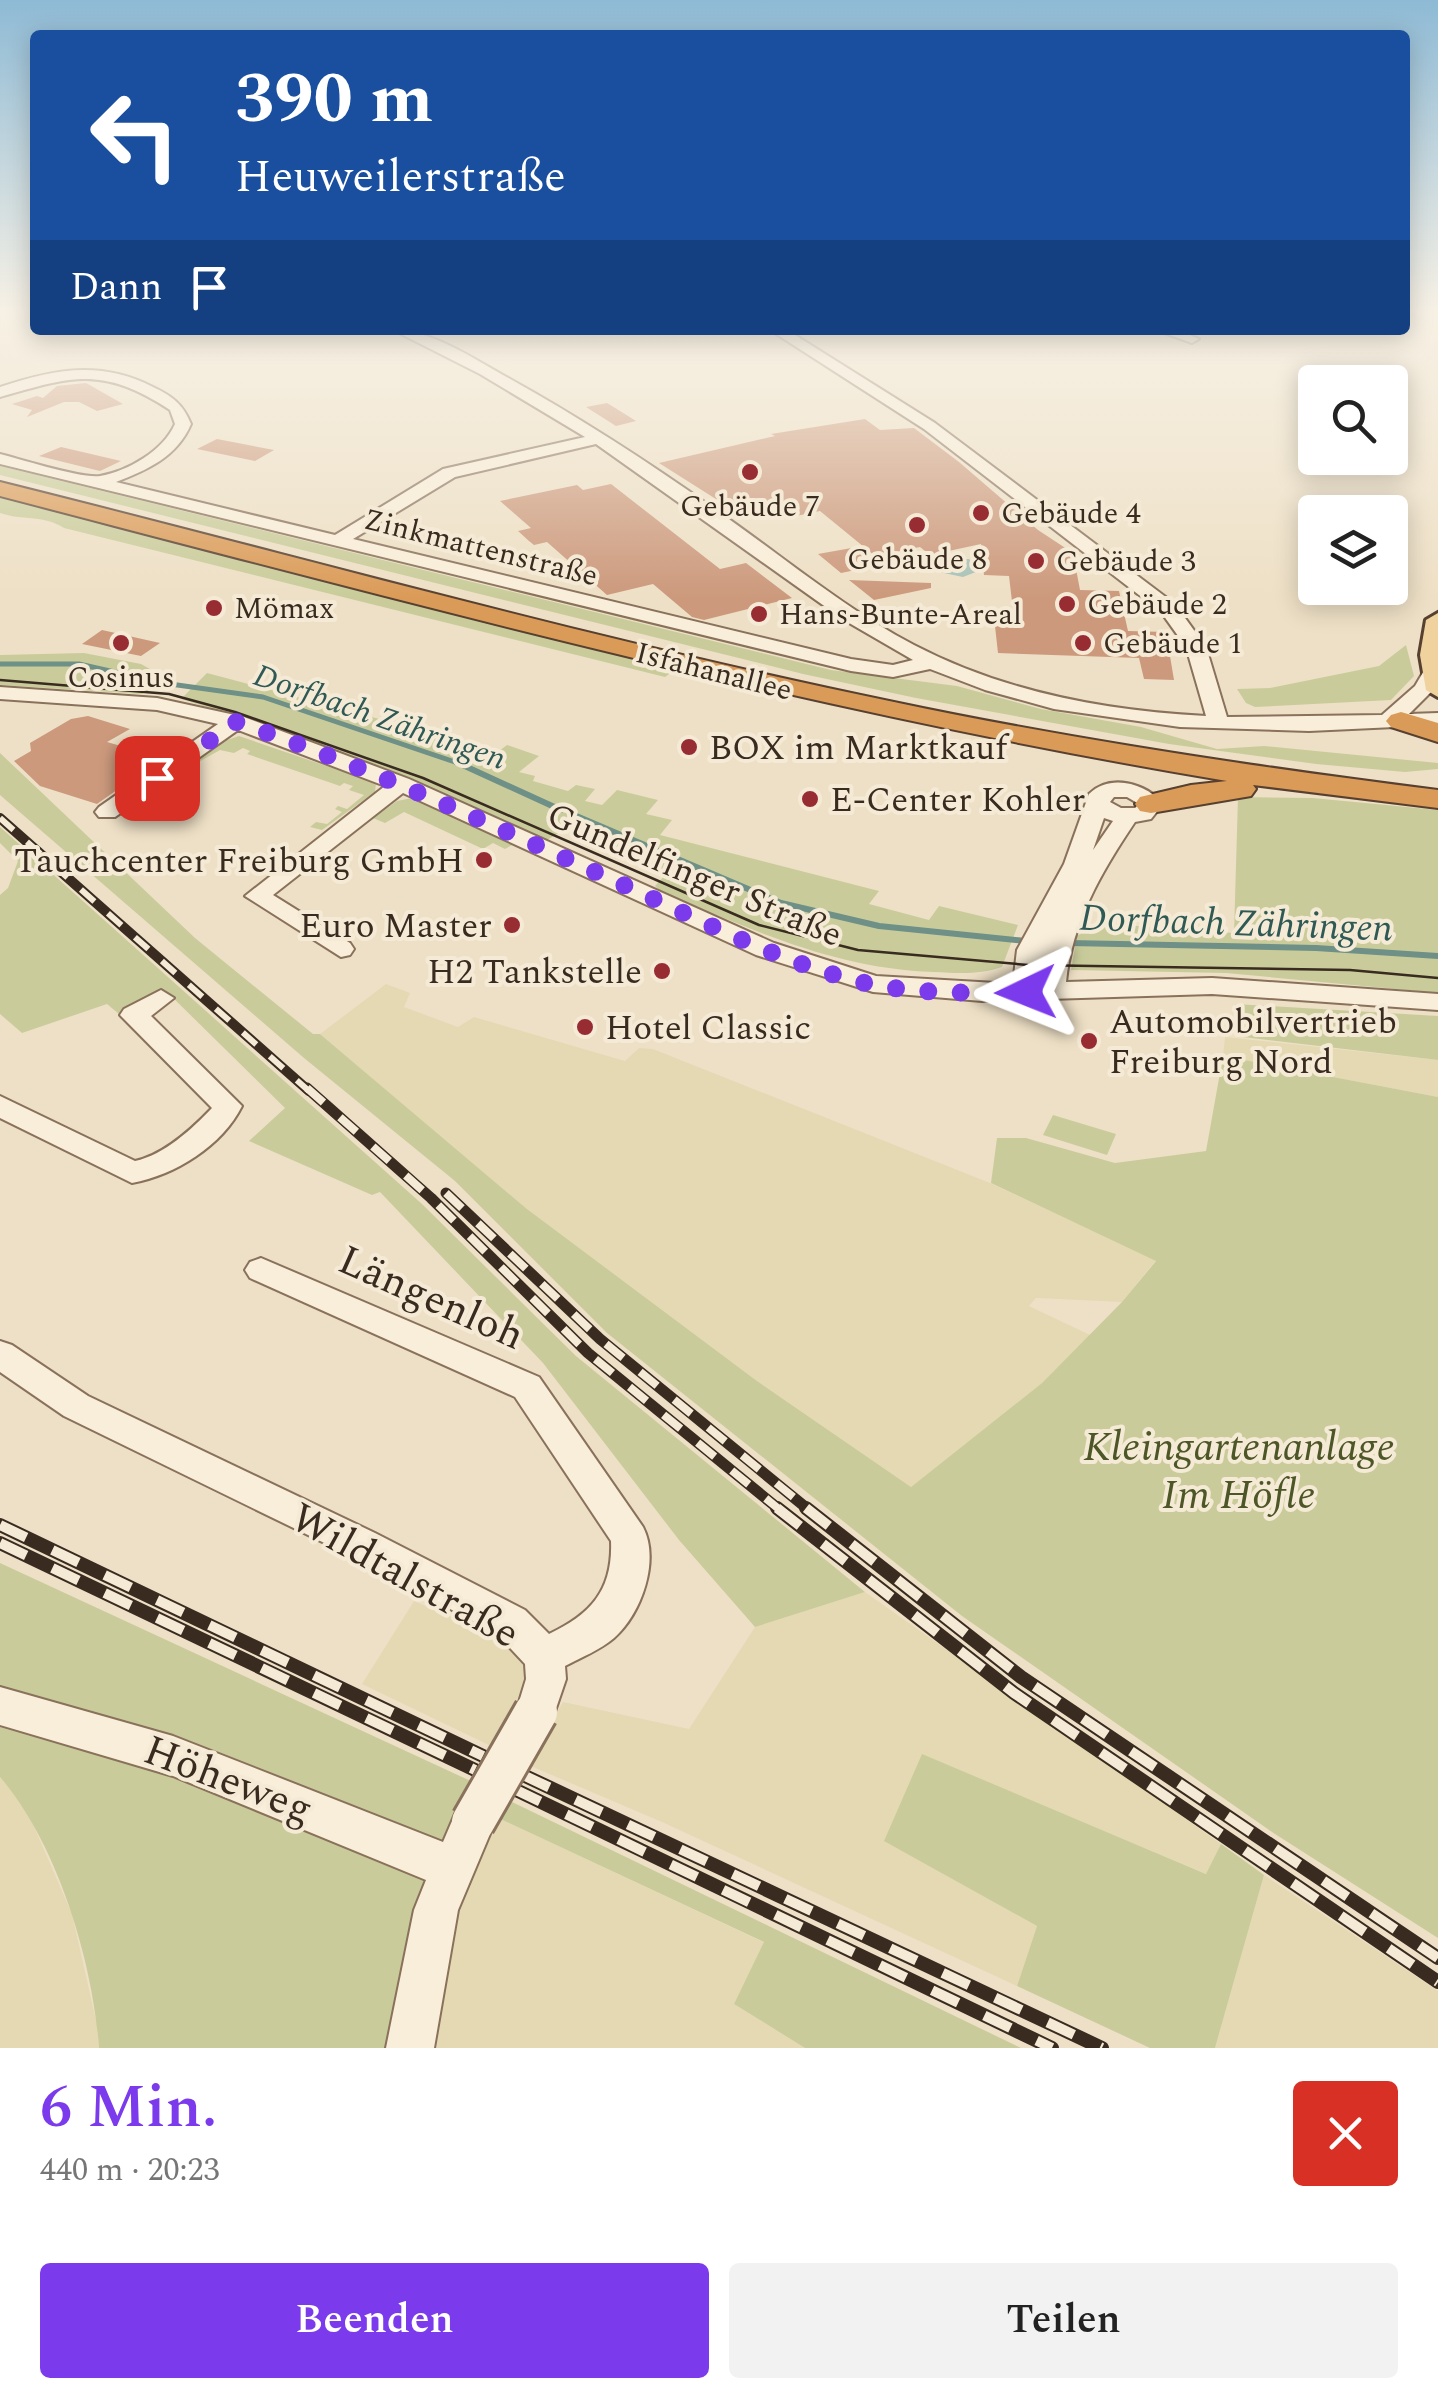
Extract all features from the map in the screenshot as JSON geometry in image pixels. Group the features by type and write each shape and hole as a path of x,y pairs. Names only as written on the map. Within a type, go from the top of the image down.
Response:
{"highway":[{"name":"Isfahanallee","path":"0,479 847,690 1114,743 1438,786"},
{"name":"Isfahanallee","path":"0,489 659,658 882,710 1084,751 1322,787 1438,799"},
{"path":"1395,718 1438,733"},
{"path":"1380,780 1438,774"},
{"path":"1139,810 1216,790 1322,787"}],"main road":[{"path":"1435,682 1430,651 1438,620"}],"street":[{"path":"98,483 138,467 170,445 182,431 182,415 175,407"},
{"path":"544,407 906,648 932,662 1038,700 1134,716 1288,726 1395,718 1438,719"},
{"path":"902,407 1168,608 1188,628 1197,646 1218,722"},
{"path":"335,542 449,473 596,440"},
{"name":"Zinkmattenstraße","path":"0,458 851,665 893,671 932,662"},
{"path":"851,665 906,648"},
{"path":"1395,718 1435,682"},
{"name":"Gundelfinger Straße","path":"0,693 143,702 236,722 401,784 766,949 838,974 896,988 950,993 1212,986 1438,1002"},
{"path":"1395,718 1438,706"},
{"path":"106,812 236,722"},
{"path":"342,949 257,896 401,784"},
{"path":"1039,992 1046,942 1101,794 1115,789 1142,794 1139,810 1098,861 1046,942"},
{"path":"0,1106 132,1172 150,1170 166,1162 222,1116 226,1106 134,1015 162,998"},
{"name":"Längenloh","path":"261,1270 527,1387 630,1538 632,1554 630,1574 606,1621 545,1657"},
{"name":"Wildtalstraße","path":"0,1354 76,1406 362,1544 511,1622 545,1657 546,1679 536,1712 473,1822 452,1868 432,1926 410,2048"},
{"name":"Höheweg","path":"0,1706 81,1724 238,1778 452,1868"}],"shaded area":[{"path":"386,984 410,993 404,1007 458,1027 474,1017 625,1061 639,1048 653,1049 990,1183 1156,1260 1122,1302 1036,1298 1029,1306 1090,1335 1042,1383 911,1487 757,1381 527,1209 320,1034"},
{"path":"1225,1037 1438,1060 1438,1097 1223,1056"},
{"path":"865,1592 1221,1844 1207,1874 922,1755 885,1841 1037,1926 1017,1986 662,1822 526,1764 563,1702 689,1729 755,1627"},
{"path":"414,1601 511,1642 526,1660 520,1705 495,1748 362,1684"},
{"path":"0,1777 25,1806 72,1914 99,2048 0,2048"},
{"path":"496,1817 765,1943 734,2004 805,2048 432,2048 453,1911"},
{"path":"1264,1875 1438,1991 1438,2048 1215,2048"}],"green space":[{"path":"0,466 831,670 957,686 1041,709 1141,727 1217,749 1264,746 1438,763 1438,769 1405,772 1316,764 1169,744 916,698 803,674 0,475"},
{"path":"0,493 679,667 665,677 48,521 0,513"},
{"path":"1406,645 1414,676 1391,700 1255,707 1246,703 1237,689 1270,688 1379,666"},
{"path":"84,653 141,664 166,678 142,694 0,685 0,655"},
{"path":"207,673 499,751 507,745 539,756 519,772 535,776 533,781 568,791 576,785 595,789 585,801 602,805 617,790 658,800 646,814 672,820 660,835 879,891 869,904 929,920 939,906 1018,925 1002,967 977,972 897,969 794,945 660,891 655,886 668,872 575,834 562,831 547,840 366,764 181,699"},
{"path":"239,736 376,783 375,792 322,830 310,827 316,822 327,824 342,812 335,809 338,806 347,809 364,795 349,790 353,786 340,786 247,754 250,751 243,748 234,753 220,750 174,776 224,741"},
{"name":"Kleingartenanlage Im Höfle","path":"0,753 195,938 313,1034 320,1034 527,1209 757,1381 911,1487 1042,1383 1122,1302 1156,1261 991,1183 997,1138 1026,1138 1115,1163 1206,1151 1223,1056 1438,1097 1438,1938 1275,1834 962,1616 607,1333 455,1181 304,1058 0,795"},
{"path":"1238,797 1313,798 1438,810 1438,993 1226,973 1071,970 1077,936 1093,926 1234,933"},
{"path":"412,798 512,845 505,849 493,843 483,849 404,812 385,823 373,818 397,801"},
{"path":"0,827 422,1204 576,1356 865,1592 755,1627 679,1540 543,1363 380,1192 372,1195 249,1141 285,1108 165,990 119,1014 107,1004 22,1033 0,1014 0,895 8,888 18,861 0,843"},
{"path":"1235,1004 1438,1016 1438,1060 1243,1037"},
{"path":"1053,1115 1116,1134 1107,1155 1043,1135"},
{"path":"0,1563 475,1783 432,2048 99,2048 89,1978 69,1905 39,1835 0,1777"},
{"path":"922,1754 1206,1874 1221,1844 1264,1875 1215,2048 1150,2048 1017,1986 1037,1926 884,1841"},
{"path":"506,1799 1021,2048 805,2048 734,2004 764,1942 496,1817"}],"building":[{"path":"21,407 53,407 27,417 32,410"},
{"path":"586,407 613,407 636,421 616,426"},
{"path":"865,419 880,430 914,428 959,462 1038,530 1073,553 1080,590 1119,591 1128,631 1166,632 1174,680 1144,679 1139,658 998,653 995,626 1015,627 1009,576 984,575 981,544 930,555 920,547 875,556 820,511 777,520 753,500 727,506 659,463 775,436 771,434"},
{"path":"217,439 274,450 255,461 197,449"},
{"path":"61,447 121,461 100,471 39,456"},
{"path":"611,484 720,569 746,563 792,598 704,620 692,617 653,584 607,595 547,542 534,545 529,541 518,531 531,528 500,501 577,485 583,490"},
{"path":"857,547 880,565 841,573 818,554"},
{"path":"849,580 931,583 931,588 874,600"},
{"name":"Cosinus","path":"102,630 160,643 141,656 82,644"},
{"path":"88,716 130,729 107,742 162,758 97,804 40,786 14,761 31,751 30,743 71,719"}],"waterway":[{"path":"944,563 944,569 963,573 974,570 964,562 950,562"},
{"name":"Dorfbach Zähringen","path":"0,664 79,664 163,683 263,697 459,763"},
{"name":"Dorfbach Zähringen","path":"459,763 561,810"},
{"name":"Dorfbach Zähringen","path":"574,815 781,903 879,926 1026,941"},
{"name":"Dorfbach Zähringen","path":"1069,943 1316,948 1438,956"}],"tram line":[{"path":"0,680 169,694 235,712 423,778 759,925 858,950 1028,965 1350,970 1438,978"}],"railway":[{"path":"0,818 309,1091"},
{"path":"307,1088 431,1198 588,1353 780,1510"},
{"path":"446,1193 600,1339 809,1510"},
{"path":"777,1508 1014,1693 1438,1982"},
{"path":"806,1508 1021,1677 1438,1958"},
{"path":"0,1525 483,1756"},
{"path":"0,1543 475,1770"},
{"path":"523,1775 1102,2048"},
{"path":"514,1789 1052,2048"}],"place":[{"name":"Gebäude 7","path":"750,472"},
{"name":"Gebäude 4","path":"981,513"},
{"name":"Gebäude 8","path":"917,525"},
{"name":"Gebäude 3","path":"1036,561"},
{"name":"Gebäude 2","path":"1067,604"},
{"name":"Mömax","path":"214,608"},
{"name":"Hans-Bunte-Areal","path":"759,614"},
{"name":"Cosinus","path":"121,643"},
{"name":"Gebäude 1","path":"1083,643"},
{"name":"BOX im Marktkauf","path":"689,747"},
{"name":"E-Center Kohler","path":"810,799"},
{"name":"Tauchcenter Freiburg GmbH","path":"484,860"},
{"name":"Euro Master","path":"512,925"},
{"name":"H2 Tankstelle","path":"662,971"},
{"name":"Hotel Classic","path":"585,1027"},
{"name":"Automobilvertrieb Freiburg Nord","path":"1089,1041"}],"route":[{"path":"157,778 236,722 401,784 766,949 838,974 896,988 950,993 1026,992"}]}
